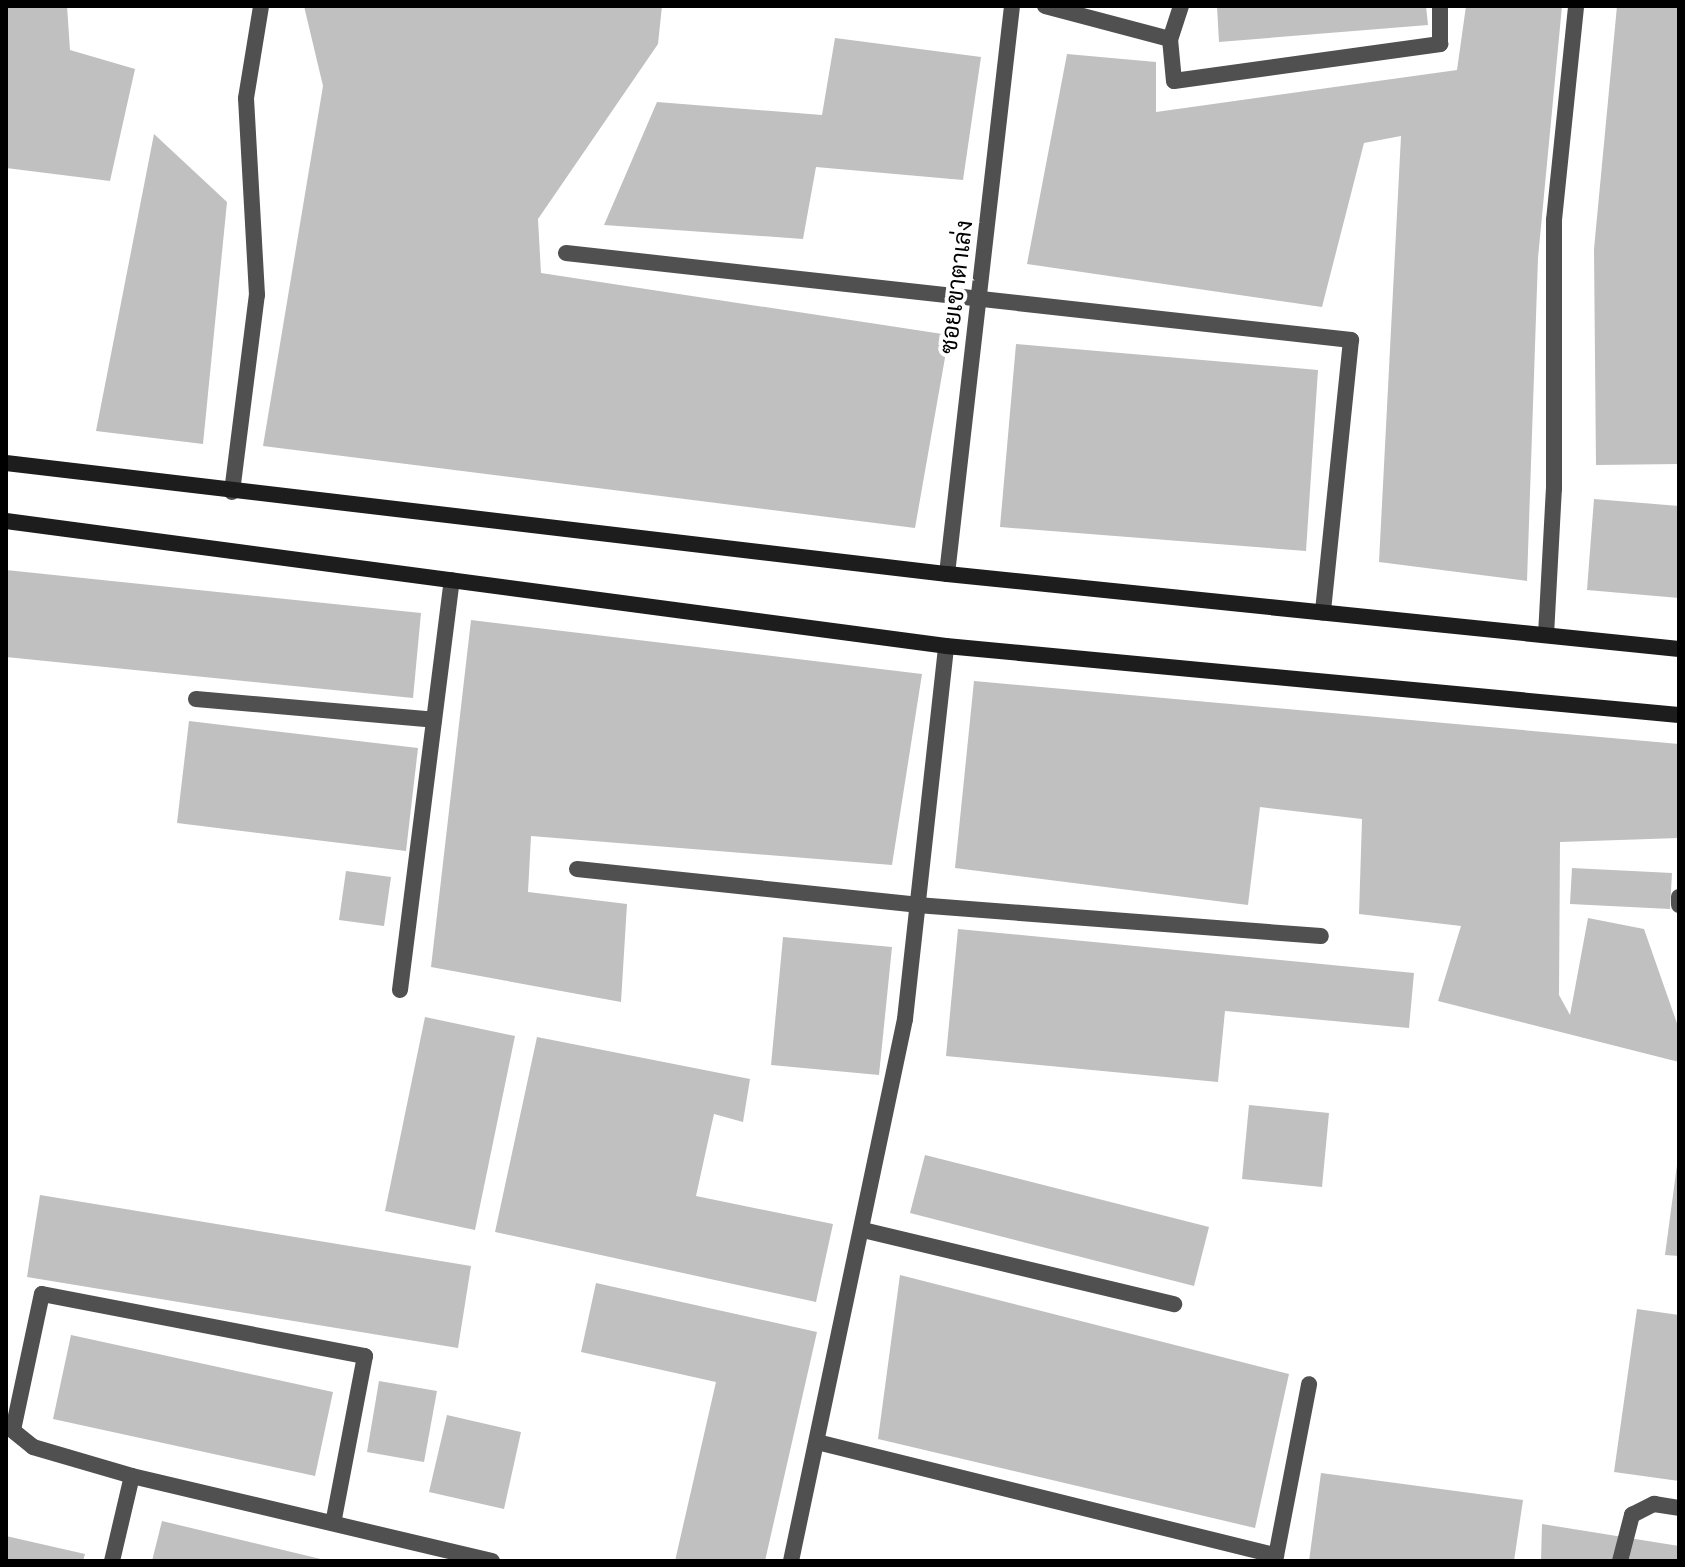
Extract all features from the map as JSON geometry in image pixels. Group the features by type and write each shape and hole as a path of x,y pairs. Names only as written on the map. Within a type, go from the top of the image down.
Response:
{"main road":[{"path":"6,463 947,574 1679,649"},
{"path":"6,521 946,646 1679,715"}],"street":[{"path":"232,492 257,295 246,98 261,6"},
{"name":"ซอยเขาตาเล่ง","path":"947,574 1012,6"},
{"path":"1045,6 1170,39"},
{"path":"1181,6 1170,39 1174,81 1440,44 1440,6"},
{"path":"1546,635 1554,489 1554,220 1576,6"},
{"path":"566,253 1351,340 1323,613"},
{"path":"400,990 452,580"},
{"path":"791,1561 905,1019 946,646"},
{"path":"196,699 434,720"},
{"path":"577,869 917,905 1321,936"},
{"path":"1679,897 1679,905"},
{"path":"863,1230 1174,1304"},
{"path":"333,1523 365,1356 42,1294 9,1427 33,1447 132,1476 492,1561"},
{"path":"817,1442 1276,1556 1309,1384"},
{"path":"112,1561 132,1476"},
{"path":"1620,1561 1632,1515 1654,1504 1679,1508"}],"building":[{"path":"6,6 67,6 70,50 135,69 110,181 6,168"},
{"path":"304,6 662,6 658,44 538,219 541,273 949,335 915,528 263,446 323,86"},
{"path":"1217,6 1426,6 1428,25 1219,42"},
{"path":"1466,6 1562,6 1538,258 1527,581 1379,562 1401,136 1364,143 1322,307 1027,264 1067,54 1156,62 1156,112 1457,70"},
{"path":"1617,6 1679,6 1679,464 1596,465 1594,249"},
{"path":"835,38 981,57 963,180 816,167 803,239 604,225 657,102 822,115"},
{"path":"154,134 227,202 203,444 96,431"},
{"path":"1016,344 1318,370 1306,551 1000,527"},
{"path":"1594,499 1679,506 1679,598 1587,590"},
{"path":"6,570 421,613 413,698 6,657"},
{"path":"471,620 922,674 892,865 531,836 528,892 627,904 621,1002 431,967"},
{"path":"974,681 1679,744 1679,838 1560,842 1559,995 1570,1015 1588,918 1644,929 1679,1029 1679,1062 1438,1001 1461,926 1359,914 1362,819 1260,807 1248,905 955,868"},
{"path":"189,721 418,748 406,851 177,823"},
{"path":"1572,868 1672,873 1670,909 1570,904"},
{"path":"346,871 391,877 384,926 339,920"},
{"path":"958,929 1414,973 1409,1028 1225,1011 1218,1082 946,1056"},
{"path":"783,937 892,947 879,1075 771,1065"},
{"path":"425,1017 515,1036 475,1230 385,1211"},
{"path":"537,1037 750,1079 743,1122 714,1114 696,1196 833,1224 816,1302 495,1232"},
{"path":"1249,1105 1329,1113 1322,1187 1242,1179"},
{"path":"925,1155 1209,1227 1194,1286 910,1213"},
{"path":"1679,1165 1679,1256 1665,1255"},
{"path":"40,1195 471,1266 458,1348 27,1277"},
{"path":"900,1275 1289,1374 1255,1528 878,1439"},
{"path":"596,1283 817,1332 765,1561 675,1561 716,1382 581,1352"},
{"path":"1637,1309 1679,1315 1679,1481 1614,1472"},
{"path":"71,1335 333,1392 315,1476 53,1419"},
{"path":"379,1381 437,1391 424,1462 367,1452"},
{"path":"447,1415 521,1432 504,1509 429,1492"},
{"path":"1321,1473 1523,1500 1514,1561 1309,1561"},
{"path":"162,1521 325,1560 325,1561 152,1561"},
{"path":"1542,1524 1679,1546 1679,1561 1541,1561"},
{"path":"6,1536 85,1554 83,1561 6,1561"}]}
